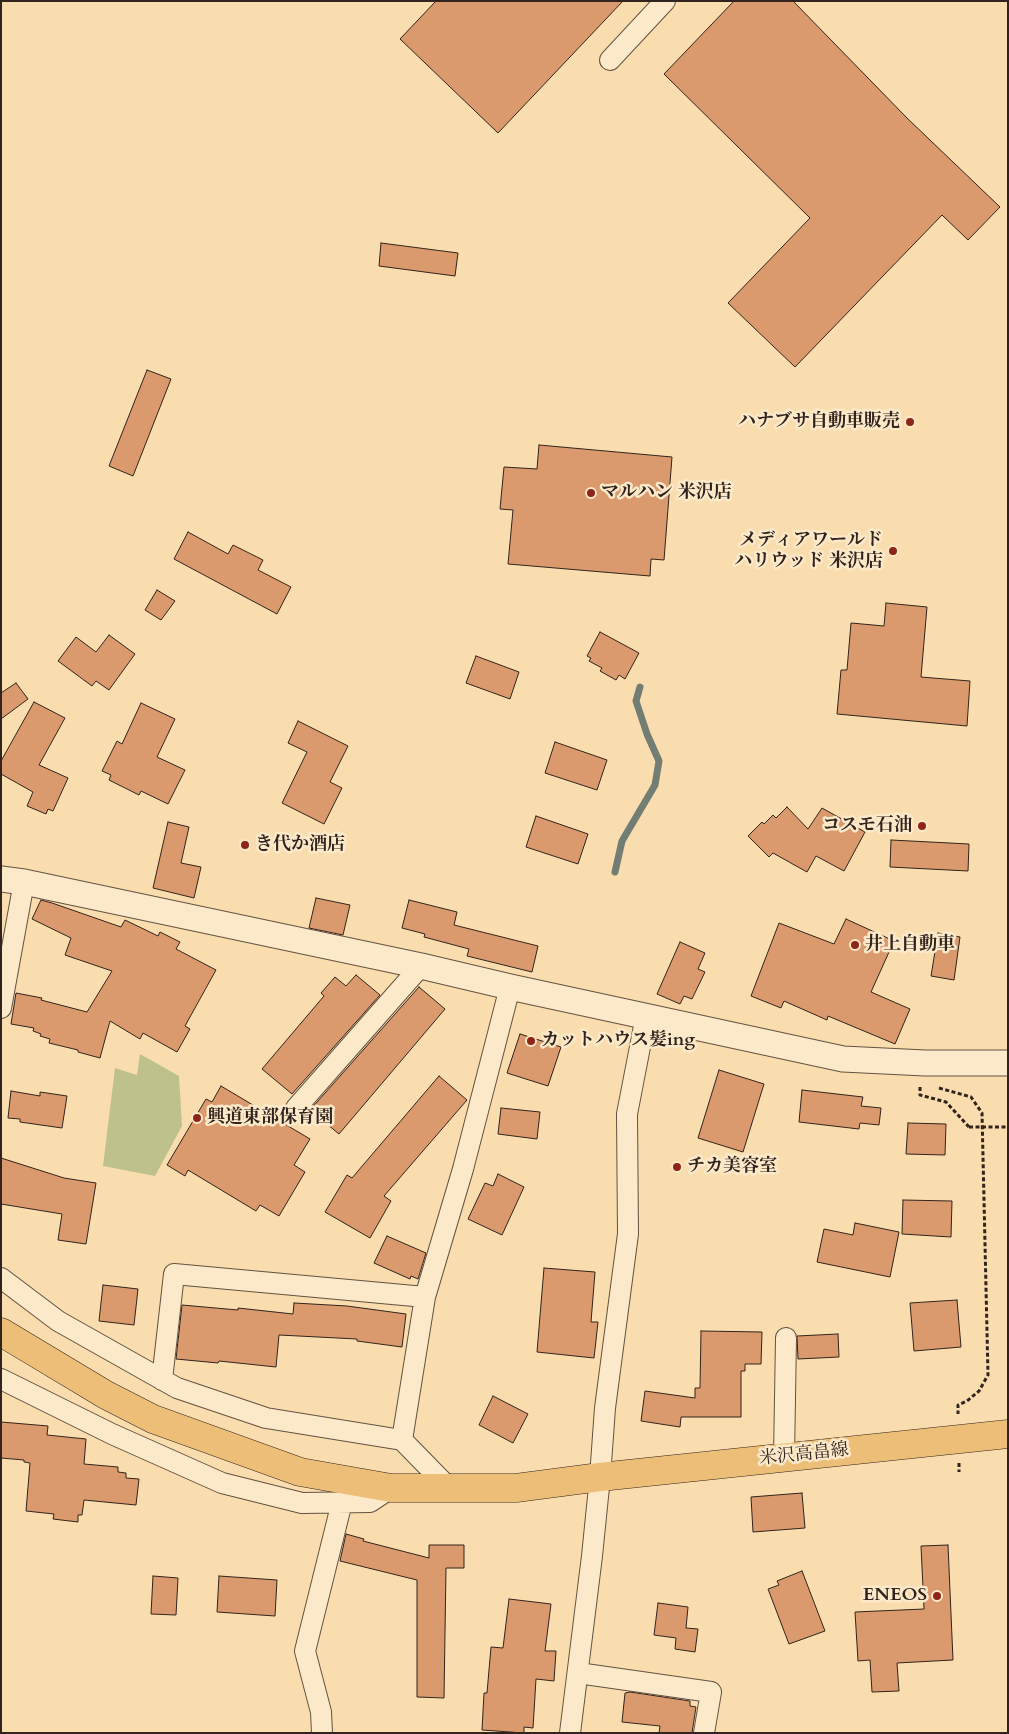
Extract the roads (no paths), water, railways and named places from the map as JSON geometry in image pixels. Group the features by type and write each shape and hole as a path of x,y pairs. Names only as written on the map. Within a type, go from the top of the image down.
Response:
{"main road":[{"name":"米沢高畠線","path":"1,1332 106,1395 152,1418 300,1472 392,1488 516,1488 600,1477 1008,1434"}],"street":[{"path":"610,60 665,1"},
{"path":"1,1008 12,880 421,966 843,1059 925,1063 1008,1063"},
{"path":"296,1108 421,966"},
{"path":"402,1440 425,1297 463,1169 510,987"},
{"path":"570,1733 600,1477 605,1408 628,1234 627,1114 646,1016"},
{"path":"162,1380 174,1274 425,1297"},
{"path":"1,1278 58,1320 178,1388 266,1418 402,1440 448,1487"},
{"path":"784,1458 786,1338"},
{"path":"1,1379 112,1434 222,1483 302,1503 370,1502 392,1488"},
{"path":"322,1733 321,1712 305,1651 342,1502"},
{"path":"578,1672 711,1692 704,1733"}],"waterway":[{"path":"615,872 622,841 655,785 659,761 647,734 636,701 640,687"}],"place":[{"name":"ハナブサ自動車販売","path":"910,422"},
{"name":"マルハン 米沢店","path":"591,493"},
{"name":"メディアワールド ハリウッド 米沢店","path":"893,551"},
{"name":"コスモ石油","path":"922,826"},
{"name":"き代か酒店","path":"245,845"},
{"name":"井上自動車","path":"855,945"},
{"name":"カットハウス髪ing","path":"531,1041"},
{"name":"興道東部保育園","path":"197,1118"},
{"name":"チカ美容室","path":"677,1167"},
{"name":"ENEOS","path":"937,1596"}]}
